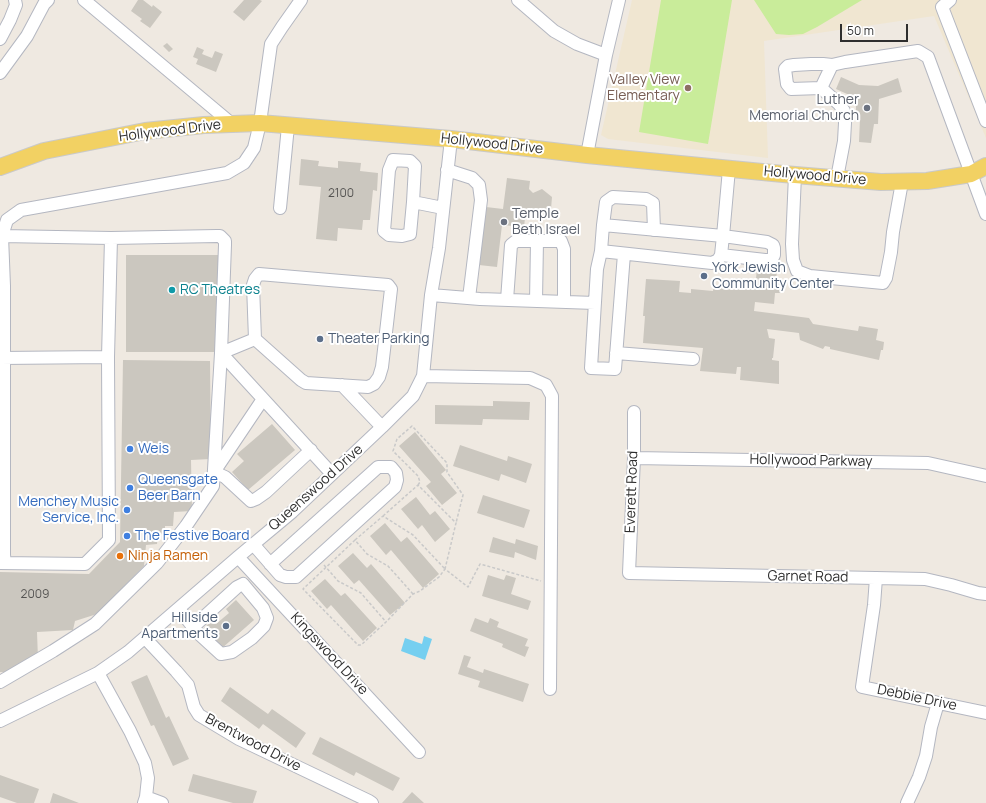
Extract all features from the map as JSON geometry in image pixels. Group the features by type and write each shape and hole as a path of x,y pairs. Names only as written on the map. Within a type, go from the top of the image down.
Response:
{"main road":[{"name":"Hollywood Drive","path":"0,167 44,151 145,131 204,125 260,123 451,139 587,155 881,182 927,181 971,174 986,166"}],"street":[{"path":"0,39 16,5 15,0"},
{"path":"0,73 28,36 44,4 48,0"},
{"path":"84,0 232,124"},
{"path":"111,238 108,358 109,540 85,564 2,563 4,555 2,432 2,230 7,220 21,210 227,173 244,162 254,148 260,123 271,44 302,0"},
{"path":"518,0 554,31 577,44 606,55"},
{"path":"587,155 606,55 619,0"},
{"path":"950,0 942,7 986,121"},
{"path":"837,178 844,141 844,111 839,104 821,88 792,89 787,84 785,70 788,66 794,65 832,65 918,51 928,57 986,214"},
{"path":"821,88 832,65"},
{"path":"280,208 288,126"},
{"name":"Queenswood Drive","path":"0,720 98,672 128,652 292,512 413,396 422,376 431,295 439,248 451,139"},
{"path":"393,160 410,162 415,166 413,202 410,234 402,236 389,235 384,231 390,170 393,160"},
{"path":"601,251 712,263 718,260 721,255 729,169"},
{"path":"447,170 472,178 479,185 480,200 469,298"},
{"path":"795,175 792,244 793,260 797,271 810,276 883,283 886,278 891,252 902,182"},
{"path":"624,254 615,369 591,368 597,269 601,251 606,202 613,197 646,199 653,204 654,230"},
{"path":"413,202 443,208"},
{"path":"603,225 723,236 771,243 774,248 774,255 772,259 765,260 721,255"},
{"path":"0,682 53,651 94,624 157,562 186,526 213,486 225,245 225,241 220,236 111,238 2,230"},
{"path":"507,300 510,245 516,241 537,241 561,242 564,249 564,301"},
{"path":"536,301 537,241"},
{"path":"259,274 388,285 391,289 382,368 379,377 374,384 368,388 306,383 255,339 253,285 259,274"},
{"path":"431,295 507,300 595,303"},
{"path":"220,353 255,339"},
{"path":"220,353 332,474"},
{"path":"616,353 693,359"},
{"path":"2,358 108,358"},
{"path":"422,376 530,378 546,385 552,396 550,689"},
{"path":"342,385 382,427"},
{"path":"214,472 263,399"},
{"name":"Everett Road","path":"629,573 634,458 634,412"},
{"path":"214,472 225,477 251,501 266,492 311,450"},
{"name":"Hollywood Parkway","path":"634,458 928,463 986,476"},
{"path":"253,544 270,564 280,575 286,577 296,577 395,487 397,480 396,473 391,467 378,467 270,564"},
{"name":"Kingswood Drive","path":"238,557 419,752"},
{"name":"Garnet Road","path":"629,573 926,579 986,594"},
{"name":"Debbie Drive","path":"876,578 874,606 862,687 986,713"},
{"path":"179,609 193,627 221,654 232,652 252,638 264,626 267,618 264,608 243,584 237,587 193,627"},
{"name":"Brentwood Drive","path":"145,638 188,685 194,707 199,715 239,739 372,803"},
{"path":"98,672 130,731 145,763 148,778 145,800 162,803"},
{"path":"907,803 919,777 926,756 931,727 938,702"}],"path":[{"path":"412,426 447,463 447,472 463,495 445,569 439,577 420,591 413,594 361,645 355,644 303,589 355,540 418,485 420,482 418,476 393,451 397,439 412,426"},
{"path":"418,485 456,524"},
{"path":"383,516 413,536 445,569 468,587 480,564 537,581 550,583"},
{"path":"355,540 367,554 388,566 413,594"},
{"path":"318,557 338,581 361,593 386,622"}],"shaded area":[{"name":"Valley View Elementary","path":"632,0 986,0 986,138 934,16 764,41 768,158 608,139 601,135"}],"green space":[{"path":"661,0 732,0 708,144 639,132"},
{"path":"754,0 862,0 803,34 789,35 776,34"}],"water":[{"path":"424,636 432,639 425,660 401,651 405,638 422,644"}],"building":[{"path":"138,0 143,0 152,7 153,5 162,12 150,28 140,21 142,19 131,11"},
{"path":"244,0 262,1 244,21 233,12"},
{"path":"167,43 173,49 169,52 163,46"},
{"path":"197,47 204,50 202,54 212,58 215,51 223,54 216,72 196,64 198,59 193,57"},
{"name":"Luther Memorial Church","path":"841,77 859,85 878,86 898,78 902,92 879,99 878,124 874,124 871,143 859,142 860,118 856,118 856,98 836,89"},
{"path":"301,159 319,161 318,166 338,168 338,161 361,163 360,171 378,173 377,191 373,190 370,220 363,220 362,230 338,228 337,241 316,239 321,187 299,185"},
{"name":"Temple Beth Israel","path":"507,178 530,181 529,189 533,193 542,189 552,197 551,209 539,215 532,209 530,219 525,218 524,227 502,225 497,267 479,265 486,207 503,209"},
{"name":"RC Theatres","path":"126,255 218,255 218,325 216,325 216,352 126,352"},
{"path":"757,268 777,270 776,281 784,282 783,293 775,293 774,304 755,302 754,311 809,318 813,324 858,331 859,326 878,329 876,340 884,342 879,360 830,349 830,347 825,346 823,349 800,340 799,333 767,329 769,338 775,339 772,360 779,361 779,384 740,380 741,367 737,367 736,374 700,371 703,348 643,343 645,316 643,316 646,279 680,281 679,292 691,293 691,289 713,291 714,285 729,287 730,278 751,279 750,289 755,289"},
{"path":"123,360 210,361 211,459 191,460 192,511 174,512 173,526 165,526 165,534 158,533 157,544 146,545 144,566 97,614 75,621 73,630 37,632 38,659 14,673 0,672 0,572 89,574 120,542"},
{"path":"493,401 530,402 529,420 483,419 482,425 435,424 435,405 493,406"},
{"path":"272,424 295,450 248,490 232,472 244,461 237,454"},
{"path":"415,432 446,470 441,474 457,493 442,505 426,486 431,482 399,446"},
{"path":"460,445 507,461 508,456 532,464 526,483 501,474 499,481 453,466"},
{"path":"483,495 530,510 524,528 477,513"},
{"path":"416,497 430,515 435,511 450,529 435,542 422,525 418,529 401,509"},
{"path":"385,523 401,542 407,537 439,574 423,588 391,550 386,555 370,536"},
{"path":"493,537 515,544 516,539 538,546 536,560 515,552 514,558 489,552"},
{"path":"353,553 367,568 371,564 405,603 390,615 359,580 354,584 338,566"},
{"path":"488,575 504,580 506,575 516,578 511,594 531,601 528,610 482,596"},
{"path":"325,579 341,596 345,593 377,628 363,641 331,605 327,609 311,591"},
{"name":"Hillside Apartments","path":"236,600 254,620 221,649 203,629 213,620 216,624 229,613 226,609"},
{"path":"475,618 488,623 490,618 499,622 497,627 528,639 525,646 529,647 525,657 502,647 503,644 470,631"},
{"path":"464,655 471,657 467,667 483,673 484,669 529,684 523,702 478,687 480,681 458,674"},
{"path":"147,675 166,718 169,716 189,759 173,766 154,725 151,726 131,682"},
{"path":"230,687 268,714 272,709 306,733 296,748 263,724 259,729 221,701"},
{"path":"320,737 400,778 393,791 356,772 354,776 312,754"},
{"path":"193,774 257,791 253,803 233,803 188,791"},
{"path":"0,775 39,789 34,803 17,803 0,797"},
{"path":"412,792 424,803 402,803"},
{"path":"53,793 79,803 50,803"}],"place":[{"name":"Valley View Elementary","path":"688,88"},
{"name":"Luther Memorial Church","path":"867,108"},
{"name":"Temple Beth Israel","path":"504,222"},
{"name":"York Jewish Community Center","path":"704,276"},
{"name":"RC Theatres","path":"172,290"},
{"name":"Theater Parking","path":"320,339"},
{"name":"Weis","path":"130,449"},
{"name":"Queensgate Beer Barn","path":"130,488"},
{"name":"Menchey Music Service, Inc.","path":"127,510"},
{"name":"The Festive Board","path":"127,536"},
{"name":"Ninja Ramen","path":"120,556"},
{"name":"Hillside Apartments","path":"226,626"}]}
